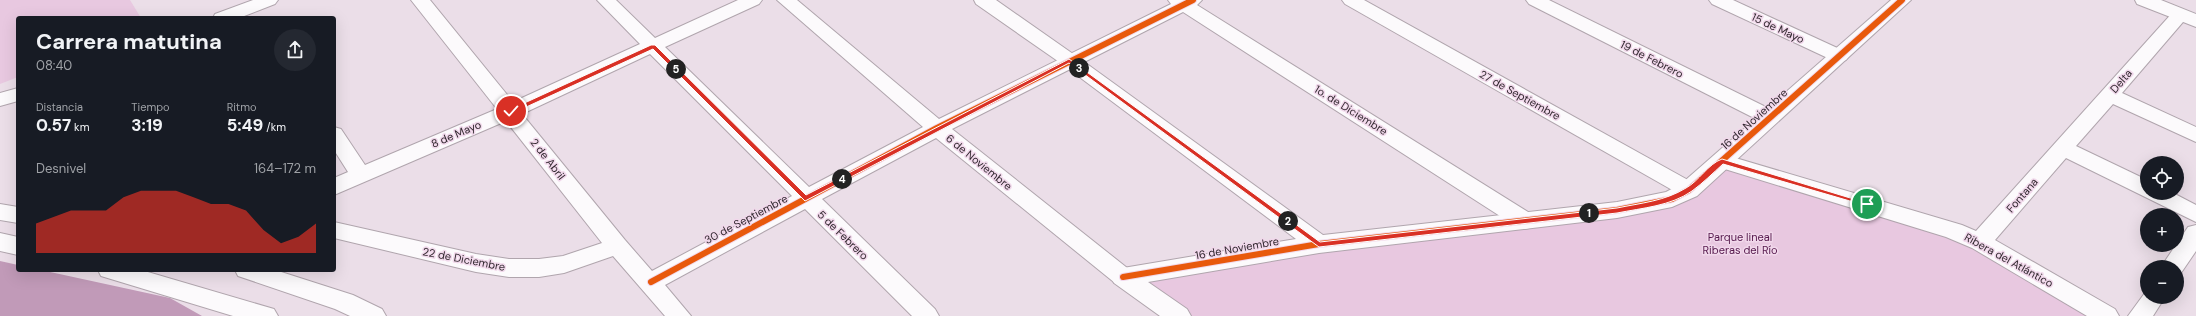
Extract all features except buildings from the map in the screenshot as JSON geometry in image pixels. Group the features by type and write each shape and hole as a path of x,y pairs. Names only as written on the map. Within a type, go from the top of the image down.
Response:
{"main road":[{"path":"983,0 1069,60 1319,244"},
{"name":"16 de Noviembre","path":"1123,277 1319,244 1525,221 1646,205 1672,199 1689,190 1769,117 1902,0"},
{"path":"2144,0 2188,18"},
{"path":"0,212 16,215"},
{"path":"0,242 16,246"},
{"path":"117,272 266,316"},
{"path":"253,272 344,302 373,316"},
{"name":"6 de Noviembre","path":"1123,277 1162,303 1178,316"}],"street":[{"path":"234,16 252,13 269,0"},
{"name":"2 de Abril","path":"420,0 511,111 617,246 651,282 679,316"},
{"name":"5 de Febrero","path":"606,0 805,198 927,316"},
{"name":"8 de Mayo","path":"336,186 511,111 753,0"},
{"name":"6 de Noviembre","path":"786,0 937,128 1123,277"},
{"name":"27 de Septiembre","path":"1351,0 1689,190"},
{"name":"19 de Febrero","path":"1535,0 1769,117"},
{"name":"15 de Mayo","path":"1718,0 1839,56"},
{"name":"30 de Septiembre","path":"651,282 937,128 1185,1"},
{"name":"1o. de Diciembre","path":"1185,1 1525,221"},
{"name":"Delta","path":"2063,148 2110,95 2188,18"},
{"path":"0,100 16,95"},
{"path":"2110,95 2196,135"},
{"path":"336,137 361,175"},
{"path":"2063,148 2140,186"},
{"name":"Fontana","path":"1980,242 2063,148"},
{"name":"Ribera del Atlántico","path":"1722,161 1914,218 1980,242 2107,316"},
{"path":"2168,200 2196,214"},
{"name":"22 de Diciembre","path":"336,230 476,263 509,268 539,268 564,264 617,246"},
{"path":"2178,260 2196,232"},
{"path":"2140,316 2148,304"}],"green space":[{"path":"0,0 130,0 140,16 16,16 16,78 0,84"},
{"name":"Parque lineal Riberas del Río","path":"1722,161 1914,218 2108,316 1178,316 1123,277 1653,203"}],"shaded area":[{"path":"0,261 16,265 16,272 50,272 170,298 202,316 0,316"}],"cycle path":[{"path":"651,282 937,128 1193,0"},
{"path":"1123,277 1319,244 1617,210 1672,199 1689,190 1902,0"}],"route":[{"path":"511,111 653,46 805,198 1069,60 1319,244 1617,210 1653,203 1672,199 1689,190 1722,161 1867,204"}]}
